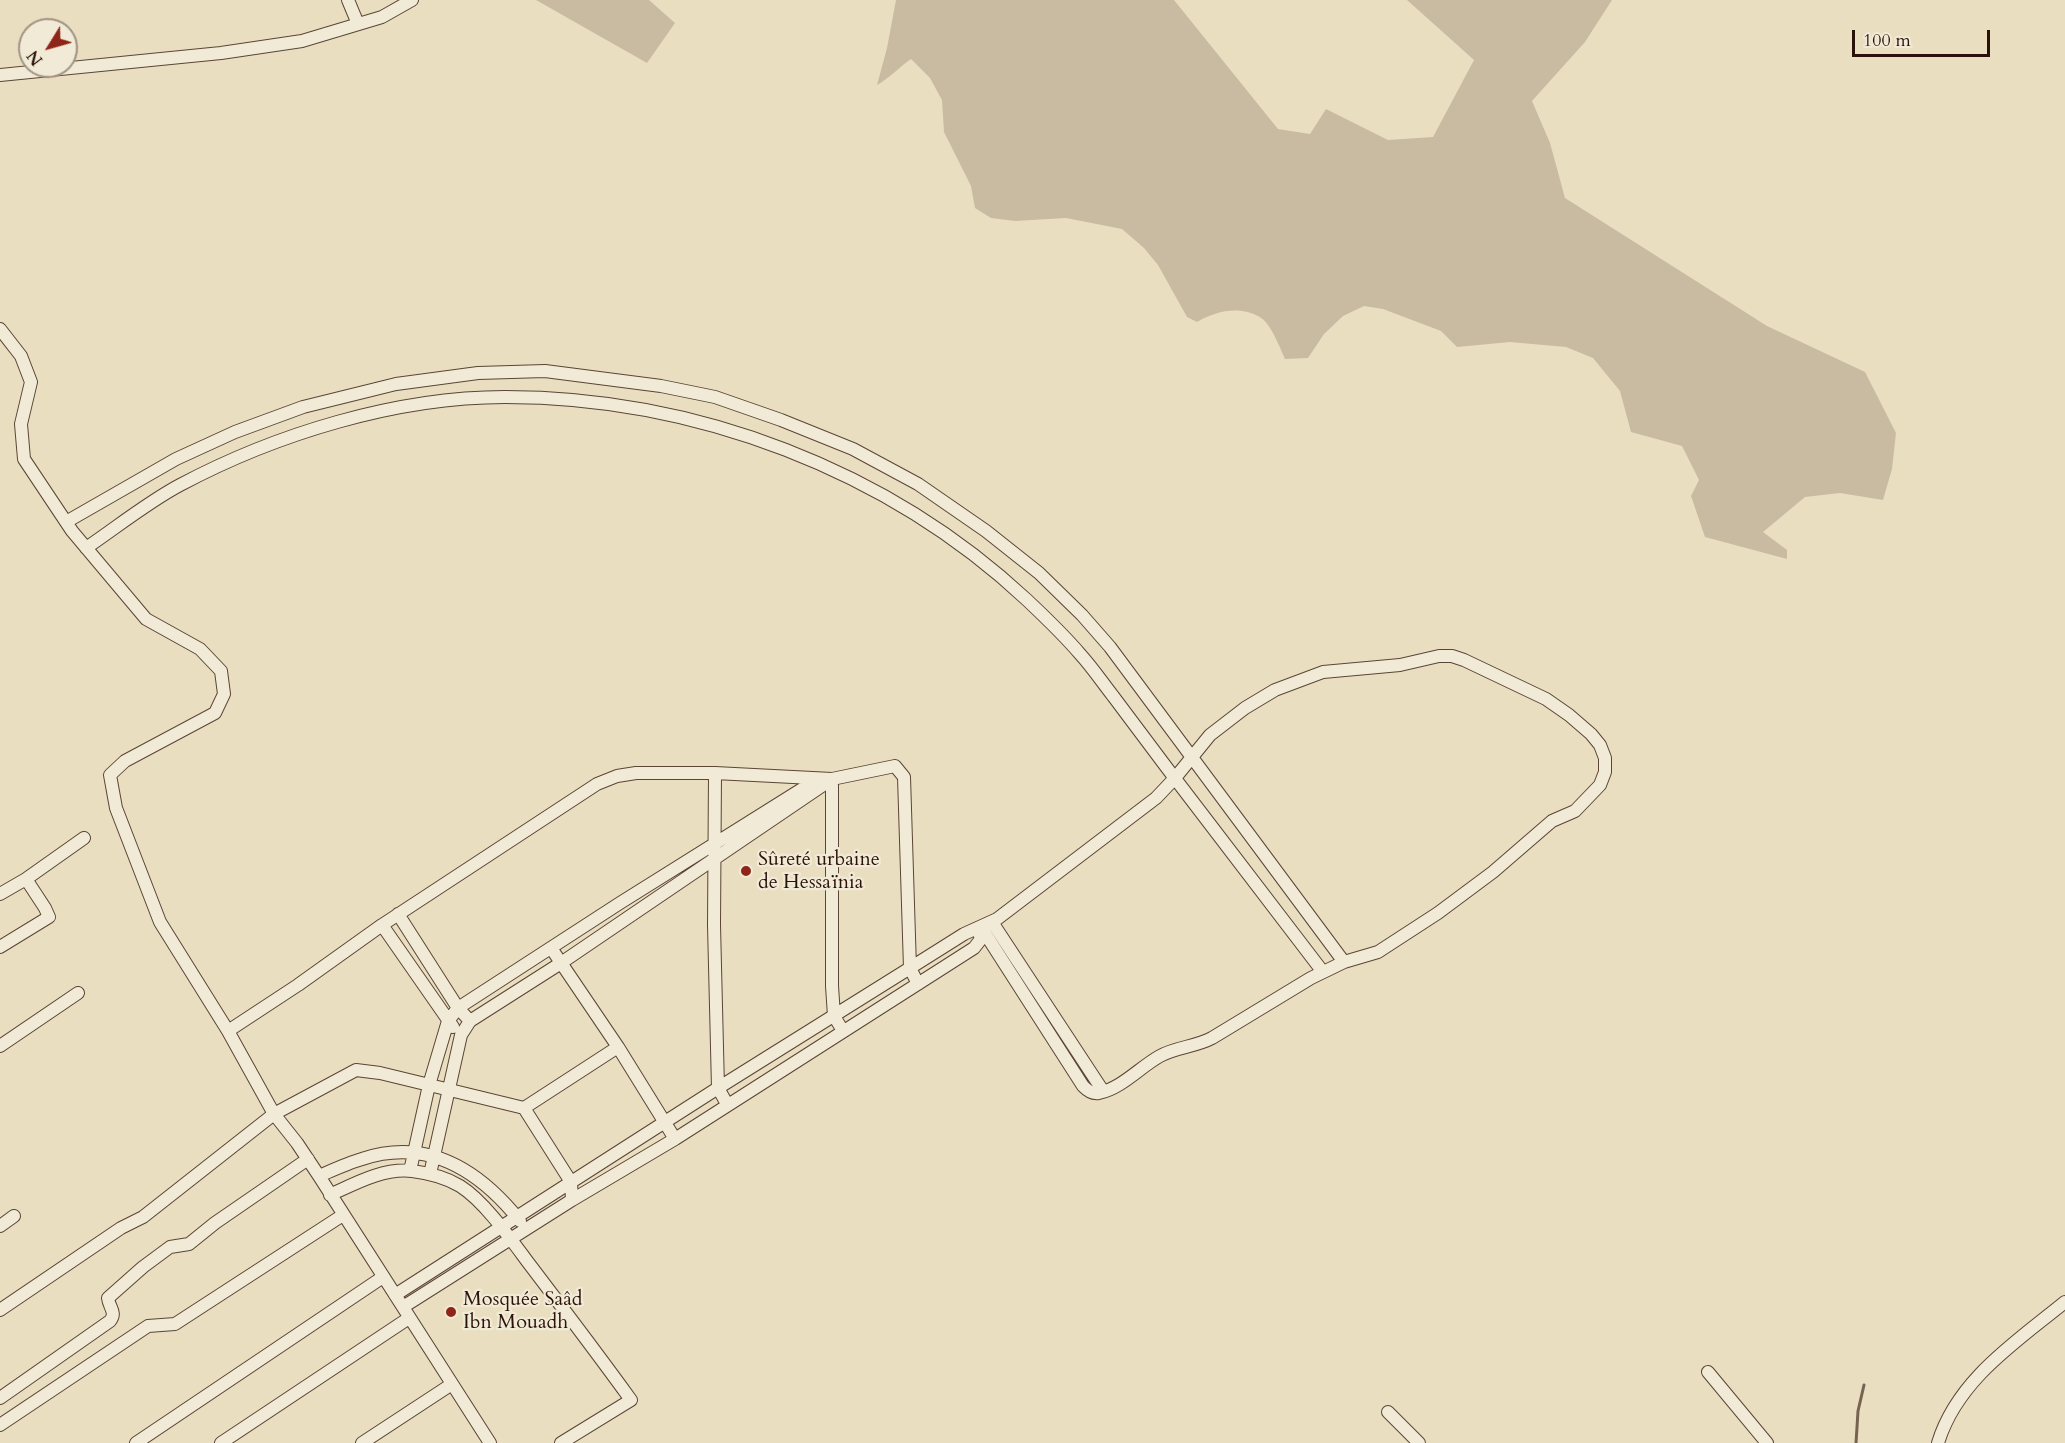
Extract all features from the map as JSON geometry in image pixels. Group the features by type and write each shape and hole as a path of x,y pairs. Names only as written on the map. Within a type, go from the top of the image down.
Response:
{"street":[{"path":"348,0 358,24"},
{"path":"0,75 221,53 302,41 382,17 412,0"},
{"path":"0,329 21,356 31,382 21,424 24,459 66,522 146,619 200,649 222,671 224,693 215,713 125,761 110,775 116,808 160,922 228,1031 274,1114 308,1159 490,1443"},
{"path":"66,522 144,476 235,432 303,407 396,384 478,374 545,371 661,386 716,397 853,449 918,484 986,531 1039,573 1082,615 1110,647 1344,962"},
{"path":"86,548 178,486 234,459 362,416 435,403 502,397 573,400 649,410 729,430 799,454 916,514 978,557 1028,601 1082,656 1323,972"},
{"path":"395,1295 665,1121 964,934 984,926 1147,805 1175,778 1210,735 1230,718 1260,698 1290,683 1323,672 1381,668 1446,656 1464,660 1546,699 1575,720 1600,744 1605,758 1603,778 1596,790 1575,811 1552,821 1484,879 1410,932 1378,952 1344,962 1323,972 1212,1038 1160,1056 1103,1091 1092,1093 1086,1089 1036,1001 984,926"},
{"path":"228,1031 398,914 597,784 617,776 636,773 715,774 824,781 895,766 904,777 910,968 918,984"},
{"path":"715,774 718,1088 728,1104"},
{"path":"410,1171 429,1085 448,1021 458,1008 715,844 824,781"},
{"path":"430,1174 460,1035 470,1021 561,963 715,859 824,781"},
{"path":"824,781 834,1016 843,1031"},
{"path":"0,894 26,879 84,838"},
{"path":"0,947 49,917 26,879"},
{"path":"398,914 458,1008 470,1021"},
{"path":"382,925 460,1035"},
{"path":"221,1443 526,1229 675,1139 977,946 984,926"},
{"path":"551,948 618,1047 675,1139"},
{"path":"0,1046 78,993"},
{"path":"524,1108 618,1047"},
{"path":"0,1310 121,1228 142,1217 274,1114 356,1070 524,1108 571,1182 572,1200"},
{"path":"319,1176 363,1158 415,1152 434,1156 470,1172 526,1229"},
{"path":"0,1398 110,1321 114,1312 108,1298 143,1267 170,1247 189,1244 215,1223 308,1159"},
{"path":"330,1195 366,1178 391,1172 410,1171 430,1174 460,1186 475,1198 511,1239 631,1400 561,1443"},
{"path":"0,1425 144,1328 156,1324 175,1324 343,1215"},
{"path":"0,1226 14,1216"},
{"path":"135,1443 383,1277"},
{"path":"1938,1443 1943,1425 1956,1403 1976,1378 2065,1302"},
{"path":"1708,1372 1767,1443"},
{"path":"362,1443 452,1384"},
{"path":"1388,1412 1419,1443"}],"shaded area":[{"path":"536,0 649,0 675,23 647,63"},
{"path":"896,0 1174,0 1278,129 1310,134 1326,109 1388,140 1433,137 1474,60 1407,0 1612,0 1585,42 1532,101 1550,143 1565,198 1767,326 1865,372 1896,433 1892,469 1883,500 1840,493 1805,497 1763,532 1787,550 1787,559 1705,537 1691,496 1699,480 1682,446 1631,432 1620,391 1593,358 1566,347 1510,342 1457,347 1441,331 1383,309 1364,306 1343,316 1324,334 1308,358 1285,359 1268,325 1253,314 1237,311 1220,312 1197,322 1187,317 1158,265 1144,248 1122,229 1066,218 1015,221 991,218 975,208 971,186 944,132 942,100 930,78 911,59 877,85"}],"waterway":[{"path":"1856,1443 1858,1411 1864,1385"}],"place":[{"name":"Sûreté urbaine de Hessaïnia","path":"746,871"},
{"name":"Mosquée Saâd Ibn Mouadh","path":"451,1312"}]}
